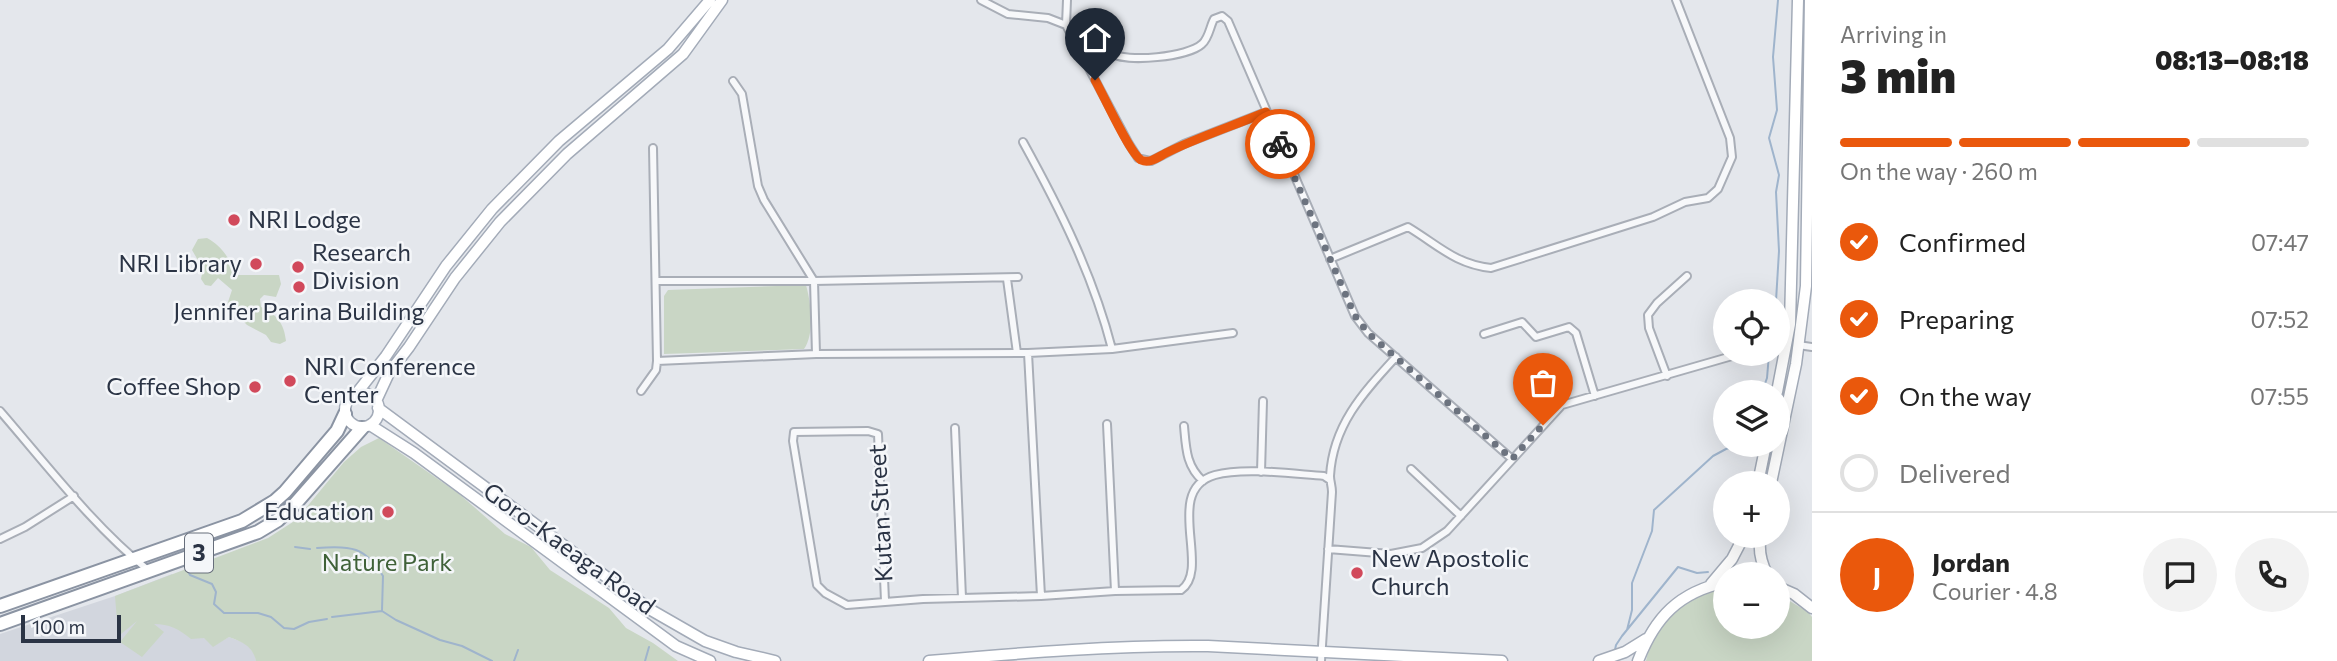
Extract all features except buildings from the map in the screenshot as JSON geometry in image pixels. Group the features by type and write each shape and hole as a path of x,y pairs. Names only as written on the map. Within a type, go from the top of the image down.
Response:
{"highway":[{"name":"3","path":"0,606 242,521 275,501 303,472 337,431 345,414"},
{"name":"3","path":"0,624 268,527 295,504 366,426"}],"main road":[{"path":"710,0 668,49 559,141 492,209 446,266 386,356 346,404 345,414 351,424 366,426 377,418 377,404 389,373 455,278 499,222 567,154 683,54 722,0"},
{"path":"1790,299 1798,0"},
{"path":"1773,471 1798,345 1806,286 1810,0"},
{"path":"1807,126 1812,142"},
{"path":"1806,212 1812,197"},
{"path":"356,394 367,394 377,404"},
{"name":"Goro-Kaeaga Road","path":"377,404 660,616 705,641 775,661"},
{"name":"Goro-Kaeaga Road","path":"366,426 414,453 676,646 710,661"},
{"path":"1638,661 1658,621 1673,605 1691,593 1711,585 1738,548"},
{"path":"1790,592 1812,608"},
{"path":"1599,661 1625,652 1647,639"},
{"path":"929,661 1160,646 1321,656 1502,661"}],"street":[{"path":"981,0 1008,14 1048,18 1066,25 1129,144 1143,161 1151,161 1184,144 1266,112"},
{"path":"1066,25 1068,0"},
{"path":"1330,259 1408,228 1443,252 1476,266 1491,268 1653,217 1685,202 1708,198 1718,189 1732,157 1730,138 1676,0"},
{"path":"1071,32 1090,33 1109,52 1122,57 1153,57 1188,52 1202,44 1214,19 1222,16 1228,22 1355,316 1368,333 1512,459"},
{"path":"733,81 742,94 758,186 814,281 816,354"},
{"path":"1023,142 1080,254 1098,300 1112,349"},
{"path":"641,391 656,370 657,361 653,148"},
{"path":"1667,376 1649,328 1648,315 1657,303 1687,276"},
{"path":"656,281 1018,277"},
{"path":"1007,279 1017,353"},
{"path":"1484,334 1522,323 1536,337 1569,327 1576,333 1595,396"},
{"path":"657,361 816,354 1028,353 1112,349 1233,333"},
{"path":"1798,345 1812,347"},
{"path":"1028,353 1041,596"},
{"path":"1321,656 1332,492 1330,480 1335,446 1347,415 1364,391 1396,357"},
{"path":"1328,549 1391,554 1423,548 1447,531 1562,405 1713,362"},
{"path":"1261,472 1263,401"},
{"path":"0,411 74,496 134,559 148,570"},
{"path":"1107,424 1115,591"},
{"path":"1184,426 1187,458 1193,472 1203,481"},
{"path":"955,428 962,598"},
{"name":"Kutan Street","path":"868,430 878,434 885,601 847,605 825,593 817,585 793,432 868,430"},
{"path":"1411,469 1461,516"},
{"path":"885,601 1115,591 1175,592 1187,586 1192,572 1190,505 1203,481 1231,472 1324,477 1330,480"},
{"path":"0,539 25,527 74,496"}],"shaded area":[{"path":"172,574 187,621 213,646 229,637 247,644 256,661 0,661 0,634"}],"green space":[{"path":"207,238 225,254 236,275 279,275 281,284 276,297 264,295 260,299 261,307 281,324 286,341 280,344 271,342 266,335 247,325 227,305 232,290 218,278 211,286 205,285 201,279 203,269 192,250 198,239"},
{"path":"806,285 811,326 804,349 664,354 664,296 668,290"},
{"name":"Nature Park","path":"379,438 458,493 505,534 531,547 550,570 609,608 626,628 678,661 256,661 250,648 229,637 213,647 204,638 191,639 174,628 154,624 164,632 142,657 120,642 137,621 121,634 115,596 268,538 296,520 344,462 361,447"},
{"path":"1711,591 1713,639 1790,639 1790,601 1812,617 1812,661 1646,661 1656,635 1674,612"}],"waterway":[{"path":"1777,289 1779,251 1776,192 1779,175 1769,138 1777,110 1773,57 1778,0"},
{"path":"1766,380 1768,366"},
{"path":"1627,630 1632,610 1632,583 1652,531 1654,510 1713,456"},
{"path":"295,547 310,549"},
{"path":"317,548 348,548 370,559 383,576 382,610"},
{"path":"1615,650 1622,636 1678,567 1697,573 1708,572"},
{"path":"186,568 190,575 212,584 216,592 214,604 224,613 258,613 271,617 284,628 294,629 309,622 327,619"},
{"path":"332,617 382,611 396,620 492,661"},
{"path":"645,661 649,647"},
{"path":"514,661 518,650"}],"way so far":[{"path":"1280,144 1355,316 1368,333 1512,459 1543,425"}],"place":[{"name":"NRI Lodge","path":"234,220"},
{"name":"NRI Library","path":"256,264"},
{"name":"Research Division","path":"298,267"},
{"name":"Jennifer Parina Building","path":"299,287"},
{"name":"NRI Conference Center","path":"290,381"},
{"name":"Coffee Shop","path":"255,387"},
{"name":"Education","path":"388,512"},
{"name":"New Apostolic Church","path":"1357,573"}],"route":[{"path":"1095,80 1129,144 1143,161 1151,161 1184,144 1266,112 1280,144"}]}
